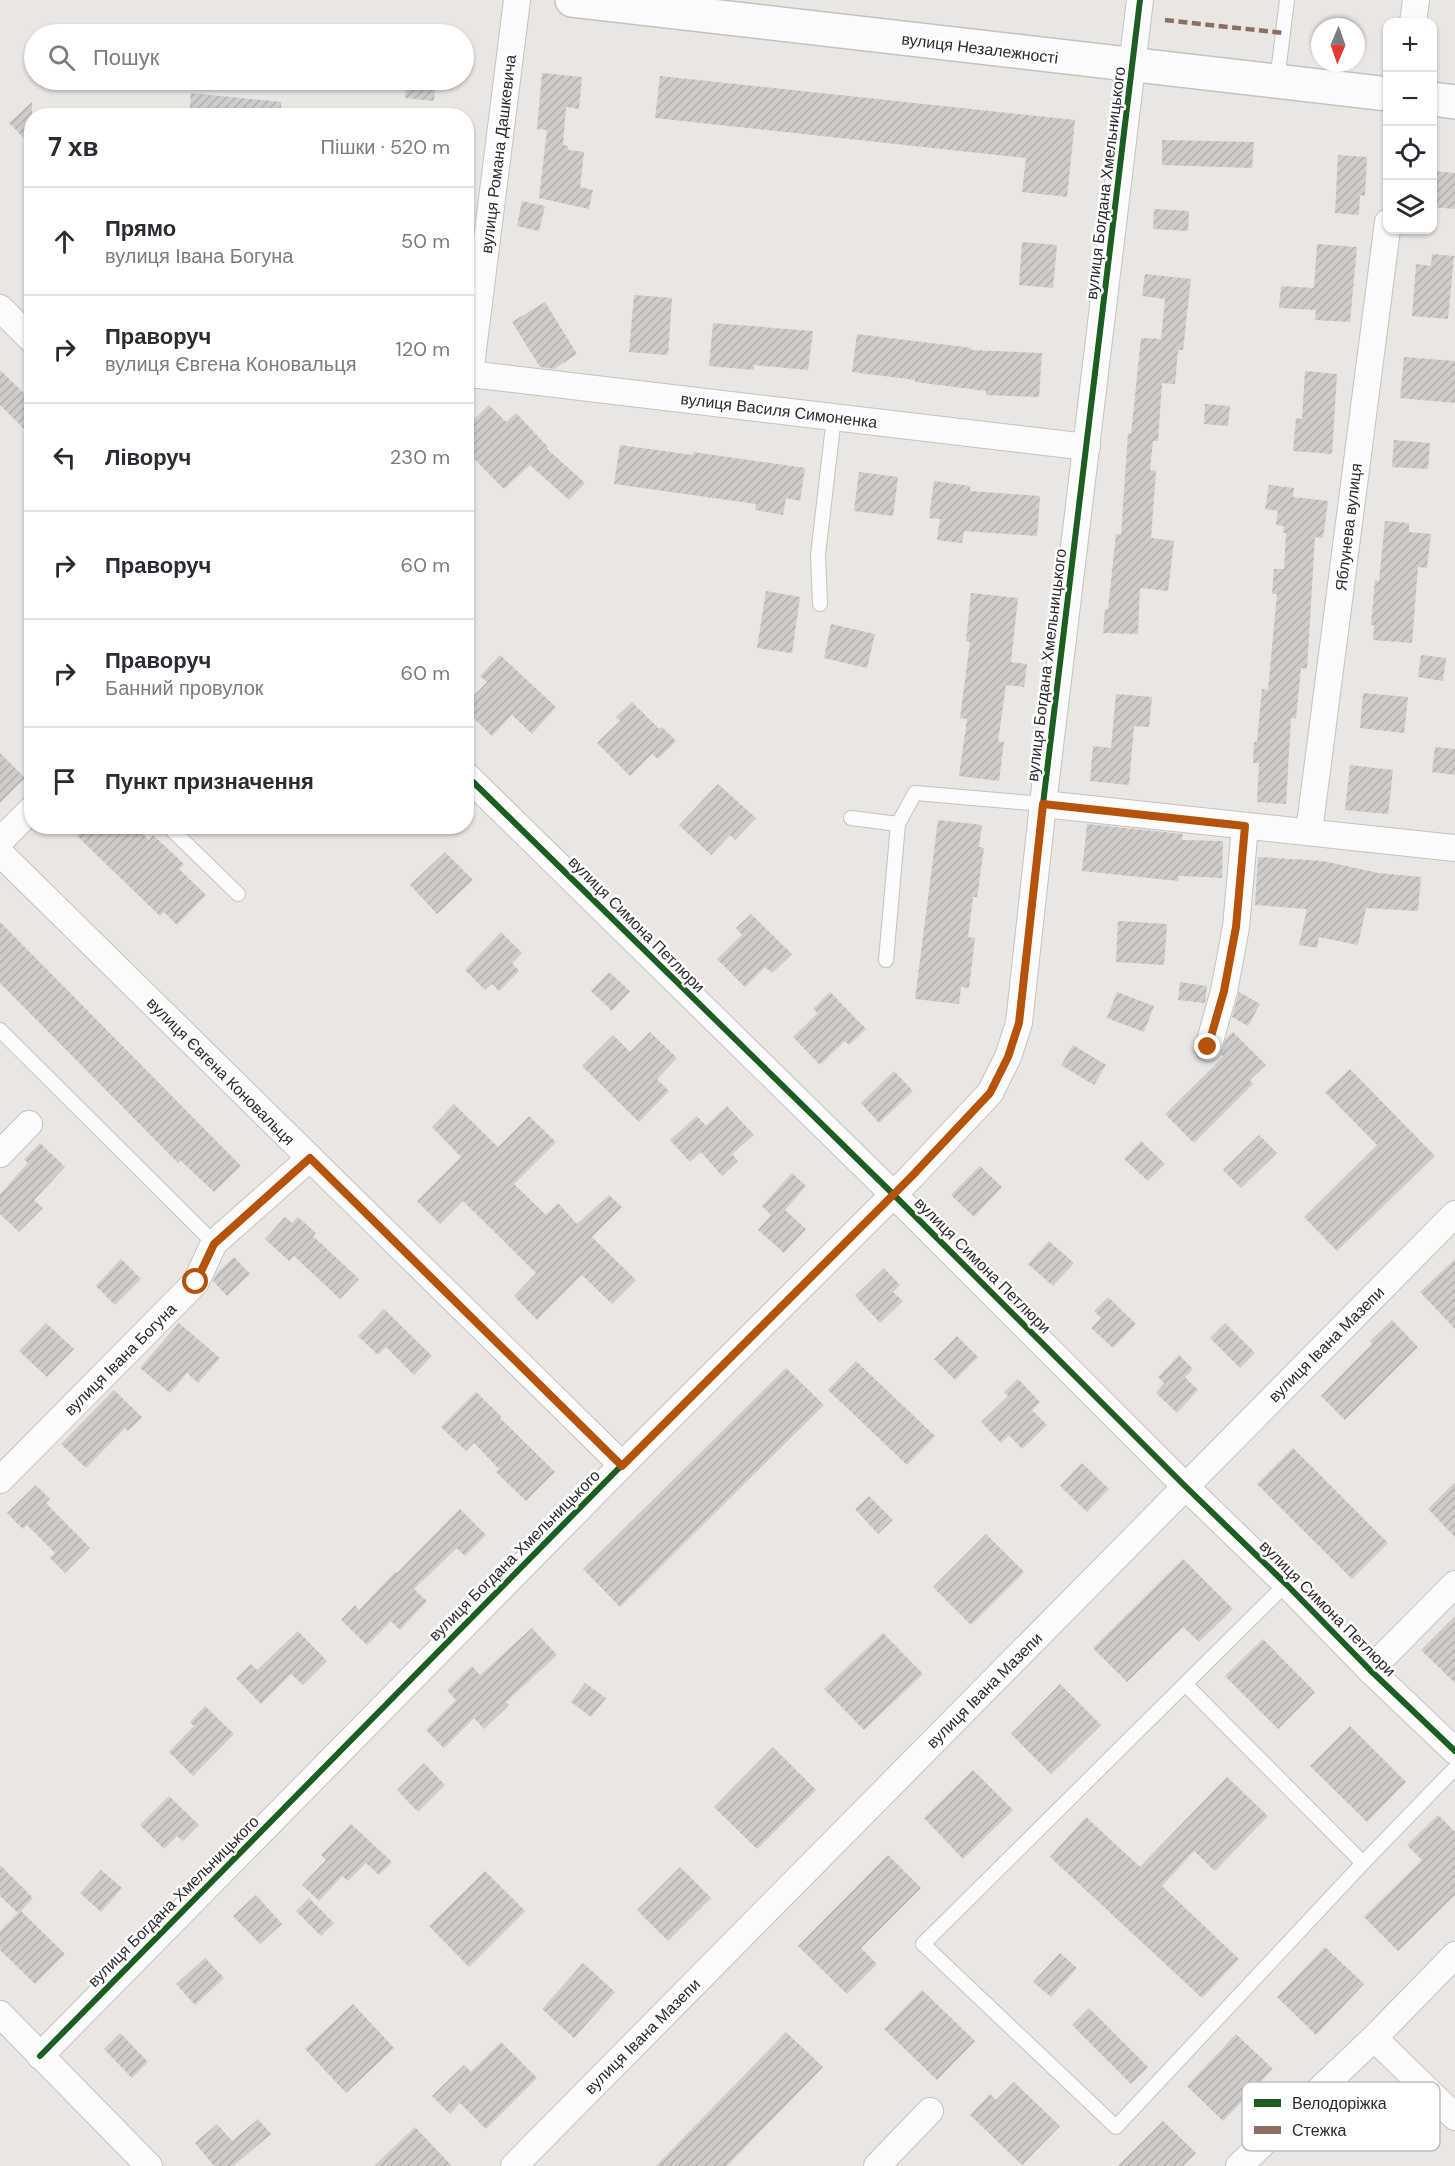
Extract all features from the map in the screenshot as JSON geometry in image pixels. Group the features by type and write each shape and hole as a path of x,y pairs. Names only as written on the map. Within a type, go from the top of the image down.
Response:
{"main road":[{"name":"вулиця Незалежності","path":"572,0 680,6 1133,66 1383,93"},
{"path":"1437,100 1455,102"}],"street":[{"name":"вулиця Романа Дашкевича","path":"474,330 517,0"},
{"name":"вулиця Богдана Хмельницького","path":"40,2056 893,1194 990,1093 1008,1057 1019,1023 1043,804 1140,0"},
{"path":"1414,18 1416,0"},
{"name":"Яблунева вулиця","path":"1309,832 1386,234"},
{"path":"0,308 24,332"},
{"name":"вулиця Василя Симоненка","path":"474,377 1087,447"},
{"name":"вулиця Симона Петлюри","path":"474,783 893,1194 1370,1670 1455,1751"},
{"path":"1043,804 1455,848"},
{"path":"0,841 24,817"},
{"path":"1208,1047 1224,991 1236,927 1245,826"},
{"name":"вулиця Євгена Коновальця","path":"0,853 622,1466"},
{"path":"0,1154 29,1124"},
{"name":"вулиця Івана Богуна","path":"0,1480 196,1282 214,1244 310,1158"},
{"name":"вулиця Івана Мазепи","path":"514,2166 1455,1214"},
{"path":"1370,1670 1455,1584"},
{"path":"1328,2082 1455,1955"},
{"path":"0,2014 149,2166"},
{"path":"1374,2038 1419,2082"},
{"path":"1440,2102 1455,2117"},
{"path":"877,2166 930,2111"},
{"path":"1239,2166 1255,2151"}],"lane":[{"path":"1277,81 1287,0"},
{"path":"820,604 818,555 834,417"},
{"path":"886,960 898,824 915,792 1043,804"},
{"path":"851,818 898,824"},
{"path":"176,834 238,894"},
{"path":"0,1030 214,1244"},
{"path":"1286,1584 923,1944 1116,2127 1455,1768"},
{"path":"1186,1685 1363,1863"}],"building":[{"path":"542,73 582,77 579,109 566,107 563,145 568,146 568,150 584,152 580,187 593,190 589,209 539,198 547,130 537,129"},
{"path":"660,76 1075,120 1067,197 1022,192 1026,158 655,118"},
{"path":"406,90 435,90 434,101 405,98"},
{"path":"191,93 281,102 281,108 190,108"},
{"path":"24,109 24,138 9,123"},
{"path":"1162,140 1254,142 1252,168 1162,165"},
{"path":"1338,155 1367,157 1365,196 1360,195 1359,215 1335,213"},
{"path":"1437,171 1455,173 1455,209 1437,207"},
{"path":"522,201 545,206 539,231 517,226"},
{"path":"1154,209 1189,211 1188,231 1153,229"},
{"path":"1022,242 1057,245 1053,288 1019,285"},
{"path":"1317,244 1357,247 1350,322 1315,320 1316,310 1279,308 1281,286 1314,288"},
{"path":"1432,254 1454,256 1448,319 1412,316 1416,264 1431,266"},
{"path":"1145,274 1191,279 1183,350 1178,350 1175,384 1162,383 1158,441 1153,441 1150,470 1156,471 1151,538 1174,541 1168,591 1140,588 1138,634 1103,633 1105,609 1108,609 1116,534 1121,535 1128,433 1131,434 1141,338 1161,339 1165,299 1142,296"},
{"path":"634,295 672,298 668,355 629,352"},
{"path":"545,302 577,354 554,369 540,367 512,322"},
{"path":"713,323 813,331 808,370 754,365 754,370 709,366"},
{"path":"857,334 972,348 971,350 1042,353 1039,397 986,395 986,391 852,372"},
{"path":"1404,357 1455,361 1455,403 1400,398"},
{"path":"0,370 24,393 24,429 0,405"},
{"path":"1305,371 1337,374 1332,454 1293,451 1296,418 1302,419"},
{"path":"1205,404 1230,406 1228,426 1204,424"},
{"path":"489,405 506,422 516,413 548,447 547,449 585,483 569,500 530,465 504,489 474,459 474,419"},
{"path":"1394,440 1430,443 1428,469 1392,467"},
{"path":"620,445 693,455 693,452 805,468 800,501 786,498 783,515 755,510 756,504 614,484"},
{"path":"859,472 898,477 893,516 854,511"},
{"path":"934,481 970,486 970,491 1040,496 1037,536 964,531 962,543 937,540 940,519 929,518"},
{"path":"1269,485 1294,488 1293,497 1328,501 1323,538 1315,537 1307,669 1301,668 1296,719 1291,718 1286,804 1257,802 1259,763 1253,763 1262,689 1268,690 1277,594 1272,594 1274,569 1284,569 1286,533 1283,533 1284,526 1276,525 1278,511 1265,509"},
{"path":"1385,521 1409,523 1409,532 1431,534 1427,568 1418,567 1412,643 1373,640 1374,625 1371,625 1375,580 1379,581"},
{"path":"766,591 800,597 792,653 757,648"},
{"path":"971,593 1018,598 1011,662 1027,664 1024,687 1006,685 998,741 1004,742 999,781 959,776 967,719 960,718 970,642 966,641"},
{"path":"831,624 875,634 867,668 824,658"},
{"path":"500,655 556,707 532,734 512,715 492,736 474,719 474,696 487,682 480,676"},
{"path":"1421,655 1446,658 1443,681 1418,677"},
{"path":"1363,693 1408,697 1404,733 1360,728"},
{"path":"1116,694 1152,697 1149,727 1134,726 1129,785 1090,781 1093,746 1111,748"},
{"path":"632,702 659,729 662,727 676,741 658,759 652,754 630,776 597,743 620,721 616,717"},
{"path":"1435,747 1455,749 1455,775 1432,772"},
{"path":"0,753 24,779 0,803"},
{"path":"1350,765 1393,770 1388,814 1345,810"},
{"path":"718,784 756,818 735,840 730,835 711,855 679,825"},
{"path":"938,820 982,825 979,847 984,848 977,897 973,897 968,937 975,938 969,988 961,987 959,1004 915,999"},
{"path":"1087,824 1183,834 1182,840 1223,841 1222,878 1179,876 1178,881 1082,871"},
{"path":"79,834 143,834 149,840 153,835 184,864 179,869 206,895 177,925 164,912 160,916 77,836"},
{"path":"445,852 473,880 437,914 410,885"},
{"path":"1258,857 1323,861 1378,873 1421,877 1418,911 1366,908 1358,945 1319,937 1317,948 1299,945 1307,909 1255,905"},
{"path":"751,914 792,954 772,973 765,967 745,987 717,959 742,935 736,928"},
{"path":"1118,921 1167,924 1164,965 1116,962"},
{"path":"0,922 241,1166 214,1192 180,1160 178,1163 0,983"},
{"path":"501,932 522,953 512,963 519,971 499,991 492,984 485,990 465,970"},
{"path":"609,972 630,991 612,1011 591,991"},
{"path":"1180,982 1207,986 1205,1003 1178,1000"},
{"path":"830,992 866,1029 849,1045 845,1041 820,1065 793,1037 818,1013 813,1009"},
{"path":"1117,992 1154,1006 1144,1032 1107,1018"},
{"path":"1239,992 1260,1004 1248,1026 1232,1017"},
{"path":"650,1032 677,1058 657,1079 669,1091 639,1122 582,1066 613,1035 630,1052"},
{"path":"1233,1032 1266,1065 1250,1080 1253,1084 1194,1143 1165,1114 1223,1057 1221,1054 1226,1038"},
{"path":"1073,1045 1106,1065 1094,1085 1061,1065"},
{"path":"1350,1069 1435,1156 1337,1251 1304,1217 1377,1145 1325,1092"},
{"path":"894,1071 913,1091 879,1123 861,1103"},
{"path":"454,1104 498,1147 529,1116 556,1142 514,1184 546,1215 558,1203 577,1224 609,1195 622,1207 592,1237 636,1280 612,1304 582,1275 537,1320 514,1296 536,1273 463,1201 440,1224 417,1201 461,1157 432,1127"},
{"path":"727,1106 754,1135 732,1154 738,1161 722,1176 701,1152 690,1162 670,1140 697,1116 706,1126"},
{"path":"1259,1135 1277,1153 1241,1188 1223,1170"},
{"path":"1141,1141 1165,1164 1148,1181 1124,1159"},
{"path":"40,1143 65,1167 34,1200 43,1208 19,1232 0,1214 0,1194 28,1163 24,1159"},
{"path":"980,1166 1002,1187 974,1217 951,1195"},
{"path":"792,1173 806,1186 785,1210 806,1229 784,1253 758,1230 771,1215 762,1206"},
{"path":"285,1217 292,1223 298,1217 316,1233 313,1236 359,1279 340,1299 294,1256 289,1261 265,1239"},
{"path":"1049,1241 1074,1263 1053,1286 1028,1264"},
{"path":"234,1257 250,1274 227,1296 213,1281 217,1273"},
{"path":"121,1259 141,1279 115,1305 96,1286"},
{"path":"1455,1259 1455,1329 1420,1292"},
{"path":"884,1268 900,1285 893,1292 903,1301 880,1323 855,1296"},
{"path":"1108,1297 1136,1324 1113,1348 1091,1328 1101,1318 1094,1311"},
{"path":"384,1309 432,1356 414,1375 386,1347 378,1355 358,1336"},
{"path":"1392,1320 1418,1347 1345,1420 1321,1396"},
{"path":"46,1323 74,1349 47,1377 19,1351"},
{"path":"179,1323 220,1358 198,1383 187,1373 170,1393 140,1368"},
{"path":"1225,1323 1255,1353 1240,1368 1210,1338"},
{"path":"957,1336 978,1357 955,1380 934,1359"},
{"path":"1179,1355 1193,1369 1185,1377 1198,1390 1177,1413 1156,1393 1164,1383 1158,1377"},
{"path":"856,1361 935,1436 907,1465 828,1390"},
{"path":"786,1368 824,1405 620,1607 583,1569"},
{"path":"1018,1379 1040,1402 1032,1410 1047,1425 1022,1449 1009,1435 1001,1443 981,1422 1008,1396 1004,1392"},
{"path":"114,1390 142,1417 128,1431 125,1428 86,1468 61,1444"},
{"path":"476,1392 555,1472 526,1501 496,1472 499,1469 474,1443 466,1451 441,1427"},
{"path":"1293,1448 1388,1543 1352,1579 1257,1484"},
{"path":"1082,1463 1109,1489 1087,1512 1060,1486"},
{"path":"1455,1482 1455,1537 1428,1509"},
{"path":"36,1485 50,1499 46,1503 90,1548 65,1573 50,1558 55,1553 27,1525 23,1529 7,1513"},
{"path":"869,1496 893,1520 878,1534 855,1509"},
{"path":"460,1509 486,1535 465,1556 457,1548 414,1589 427,1601 400,1630 391,1621 367,1645 341,1620 355,1605 359,1610"},
{"path":"986,1534 1024,1572 971,1625 933,1587"},
{"path":"1183,1559 1233,1609 1199,1642 1183,1627 1127,1682 1093,1648"},
{"path":"1455,1616 1455,1683 1421,1650"},
{"path":"532,1628 557,1655 506,1702 509,1705 484,1729 474,1718 444,1748 426,1730 456,1700 447,1690 472,1666 480,1675"},
{"path":"298,1631 327,1661 303,1685 291,1674 261,1704 236,1678 251,1664 257,1670"},
{"path":"883,1633 923,1674 864,1730 824,1689"},
{"path":"1263,1639 1315,1692 1278,1729 1225,1676"},
{"path":"585,1683 606,1698 591,1717 571,1702"},
{"path":"1060,1684 1101,1725 1051,1774 1011,1734"},
{"path":"205,1706 234,1734 193,1776 169,1752 194,1726 190,1722"},
{"path":"1350,1726 1406,1782 1367,1822 1310,1766"},
{"path":"773,1747 816,1790 757,1849 714,1807"},
{"path":"424,1763 445,1785 418,1812 397,1790"},
{"path":"973,1770 1013,1810 963,1859 924,1818"},
{"path":"1227,1777 1268,1816 1215,1871 1194,1851 1162,1886 1239,1959 1202,1998 1050,1857 1086,1817 1140,1867"},
{"path":"169,1796 199,1825 183,1841 177,1836 164,1849 140,1825"},
{"path":"1438,1815 1455,1832 1455,1895 1398,1951 1364,1917 1422,1860 1407,1845"},
{"path":"351,1824 392,1862 379,1875 366,1863 348,1881 342,1876 319,1901 302,1885 326,1860 321,1855"},
{"path":"888,1855 921,1888 861,1948 877,1964 847,1994 798,1946"},
{"path":"0,1865 33,1898 21,1911 65,1954 35,1984 0,1950 0,1931 18,1913 0,1896"},
{"path":"680,1867 711,1898 668,1941 637,1910"},
{"path":"101,1870 122,1888 101,1912 80,1893"},
{"path":"485,1871 525,1911 469,1967 429,1926"},
{"path":"256,1895 282,1924 260,1944 233,1916"},
{"path":"309,1898 334,1923 321,1936 296,1911"},
{"path":"1325,1947 1364,1984 1316,2035 1277,1997"},
{"path":"1060,1953 1077,1968 1051,1997 1033,1982"},
{"path":"205,1958 224,1978 195,2005 176,1984"},
{"path":"583,1963 615,1992 574,2038 542,2009"},
{"path":"922,1990 975,2041 937,2080 884,2029"},
{"path":"353,2004 394,2048 346,2093 305,2049"},
{"path":"1089,2008 1148,2067 1131,2084 1072,2025"},
{"path":"786,2032 823,2067 727,2166 656,2166"},
{"path":"120,2033 148,2062 132,2078 104,2049"},
{"path":"1236,2034 1273,2069 1260,2082 1242,2082 1242,2101 1223,2121 1187,2086"},
{"path":"501,2042 537,2078 486,2129 460,2103 450,2114 432,2096 464,2065 471,2072"},
{"path":"1014,2082 1060,2126 1022,2165 970,2115 990,2094 996,2100"},
{"path":"258,2119 271,2134 233,2166 214,2166 195,2143 217,2124 232,2141"},
{"path":"1163,2121 1196,2153 1183,2166 1118,2166"},
{"path":"415,2127 452,2166 374,2166"}],"marked path":[{"path":"1165,20 1283,33"}],"cycle path":[{"path":"40,2056 622,1465 911,1177 990,1093 1008,1057 1019,1023 1043,804 1140,0"},
{"path":"474,783 893,1194 1370,1670 1455,1751"}],"route":[{"path":"196,1282 214,1244 310,1158 622,1466 911,1177 990,1093 1008,1057 1019,1023 1043,804 1245,826 1236,927 1224,991 1208,1047"}]}
